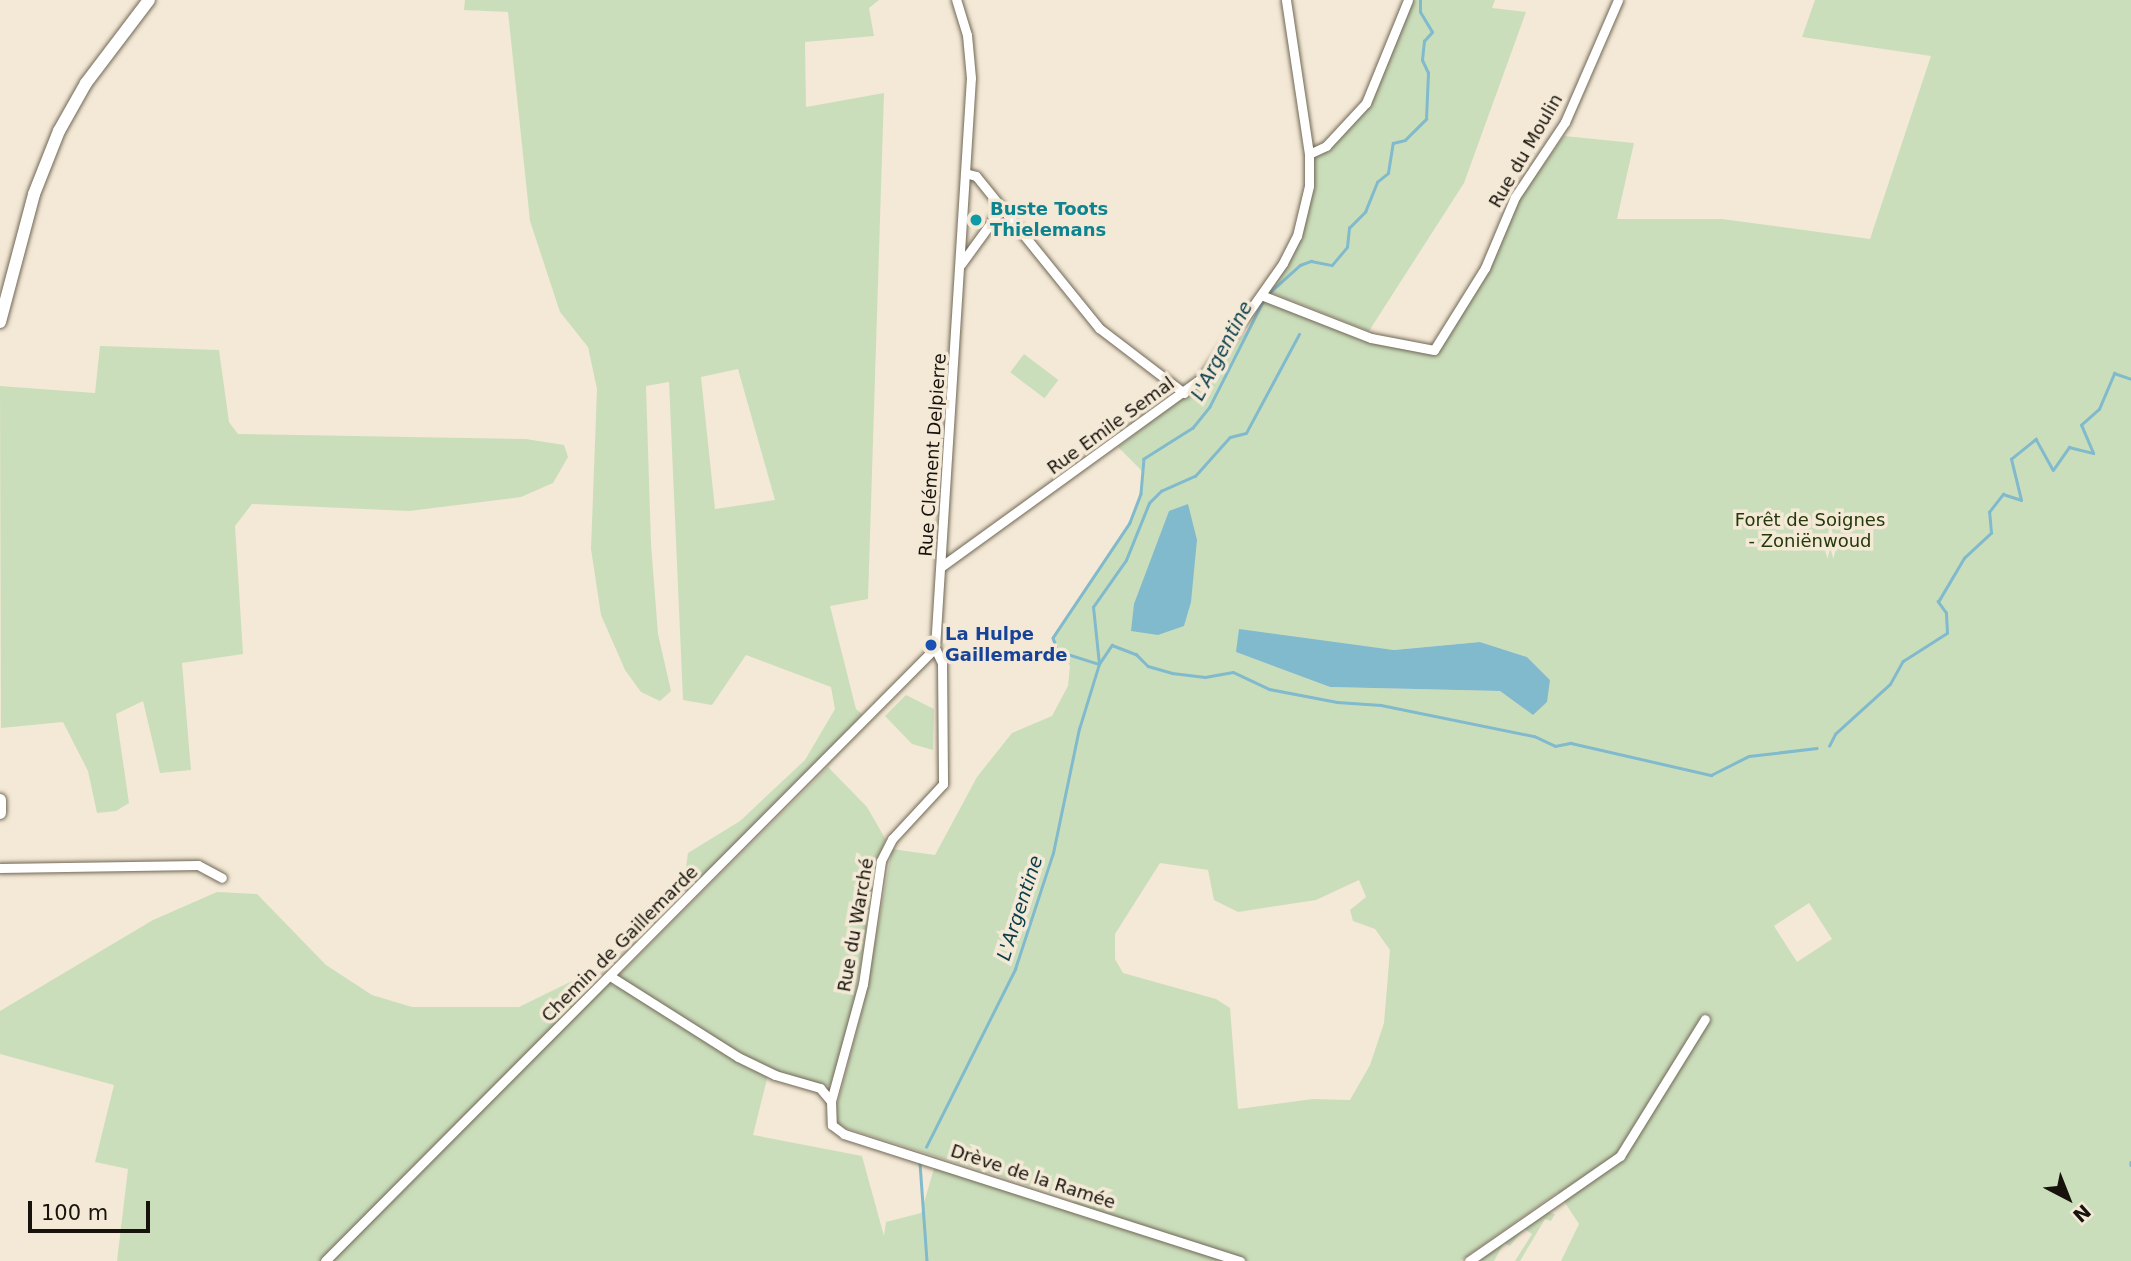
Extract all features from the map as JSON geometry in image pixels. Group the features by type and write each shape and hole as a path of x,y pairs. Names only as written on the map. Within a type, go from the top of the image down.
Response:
{"main road":[{"path":"0,322 34,194 59,131 86,83 149,0"},
{"path":"0,800 0,813"}],"street":[{"name":"Rue Clément Delpierre","path":"935,648 961,264 971,59 956,0"},
{"name":"Rue Emile Semal","path":"942,566 1184,393 1214,365 1297,236 1309,186 1309,155 1286,0"},
{"path":"1309,155 1326,146 1366,103 1408,0"},
{"name":"Rue du Moulin","path":"1261,295 1371,338 1434,350 1485,268 1515,197 1565,122 1618,0"},
{"path":"965,173 976,176 1099,328 1184,393"},
{"path":"961,264 1001,209"},
{"name":"Chemin de Gaillemarde","path":"325,1261 935,648"},
{"name":"Rue du Warché","path":"830,1112 863,984 881,861 892,839 943,784 942,663 935,648"},
{"path":"0,868 198,864 222,878"},
{"path":"610,976 738,1056 775,1075 820,1088 831,1101"},
{"path":"1469,1261 1620,1156 1705,1019"},
{"name":"Drève de la Ramée","path":"830,1112 836,1131 844,1134 1240,1261"}],"green space":[{"path":"465,0 879,0 869,8 874,36 805,42 806,107 884,93 868,599 830,606 856,709 864,716 689,891 685,874 688,853 740,821 805,760 835,709 831,687 746,655 712,705 683,700 669,382 646,386 651,544 658,634 671,691 660,701 641,692 625,670 601,615 591,549 597,389 588,347 560,312 530,221 508,12 464,10","holes":["738,369 775,500 715,509 701,377"]},
{"path":"1412,0 1495,0 1492,8 1526,12 1464,183 1369,331 1270,292 1308,215 1313,157 1329,149 1375,96"},
{"name":"Forêt de Soignes - Zoniënwoud","path":"1815,0 2131,0 2131,1261 1561,1261 1579,1224 1558,1192 1460,1261 117,1261 128,1169 95,1162 114,1085 0,1054 0,1011 153,920 217,892 257,894 326,965 372,995 412,1007 519,1007 574,980 595,980 621,988 768,1075 753,1135 862,1156 884,1236 886,1222 921,1213 935,1165 1071,1210 1074,1200 846,1128 836,1123 835,1113 864,1004 892,849 935,855 977,777 1012,733 1052,716 1068,686 1070,666 1053,638 1130,524 1141,494 1143,472 1118,447 1206,380 1248,329 1264,300 1363,341 1432,354 1519,198 1564,136 1634,143 1617,219 1722,219 1870,239 1931,56 1802,37","holes":["1480,642 1527,657 1550,680 1533,715 1500,691 1330,687 1236,652 1344,644 1394,650","1160,863 1208,870 1214,900 1238,912 1316,900 1359,880 1366,897 1350,910 1353,921 1375,929 1390,950 1384,1023 1370,1065 1350,1100 1313,1099 1238,1109 1230,1008 1216,999 1123,973 1115,959 1115,934","1809,903 1832,939 1797,962 1774,926"]},
{"path":"100,346 219,350 229,422 238,434 526,439 564,445 568,457 553,483 521,497 409,511 252,504 235,526 243,654 182,663 191,770 160,773 143,701 116,714 129,803 116,811 97,813 88,771 63,722 1,728 0,386 95,393"},
{"path":"1024,354 1058,380 1044,398 1010,372"},
{"path":"906,695 934,709 933,750 912,744 885,716"},
{"path":"828,767 867,807 886,840 876,863 855,1002 831,1085 826,1086 763,1067 616,978"},
{"path":"1547,1212 1555,1214 1551,1221 1545,1219 1520,1261 1515,1261 1532,1234 1524,1229 1510,1246 1504,1243 1494,1261 1481,1261 1481,1259"}],"water":[{"path":"1188,504 1197,540 1191,602 1184,626 1158,635 1131,631 1134,604 1169,511"},
{"path":"1239,629 1394,650 1480,642 1527,657 1550,680 1547,702 1533,715 1500,691 1330,687 1236,652"}],"waterway":[{"name":"L'Argentine","path":"1270,292 1300,265 1311,261 1332,265 1347,247 1349,228 1365,212 1377,182 1388,173 1393,143 1405,140 1426,119 1428,73 1422,60 1424,41 1432,32 1420,12 1420,0"},
{"path":"1264,300 1210,407 1193,428 1144,459 1141,494 1130,523 1053,638 1058,651 1099,664 1112,645 1136,654 1148,666 1172,673 1205,677 1233,672 1269,689 1337,702 1381,705 1534,736 1555,746 1571,743 1711,775 1749,756 1817,748"},
{"name":"L'Argentine","path":"926,1147 1015,969 1053,853 1079,729 1099,664 1093,607 1126,560 1149,503 1161,491 1195,476 1230,437 1246,433 1299,334"},
{"path":"1829,746 1835,734 1890,684 1903,661 1947,633 1946,613 1938,602 1964,558 1991,533 1989,512 2003,494 2021,500 2011,459 2036,439 2053,470 2069,447 2093,453 2081,425 2099,409 2114,373 2131,379"},
{"name":"L'Argentine","path":"920,1163 927,1261"}],"place":[{"name":"Buste Toots Thielemans","path":"976,220"},
{"name":"La Hulpe Gaillemarde","path":"931,645"}]}
